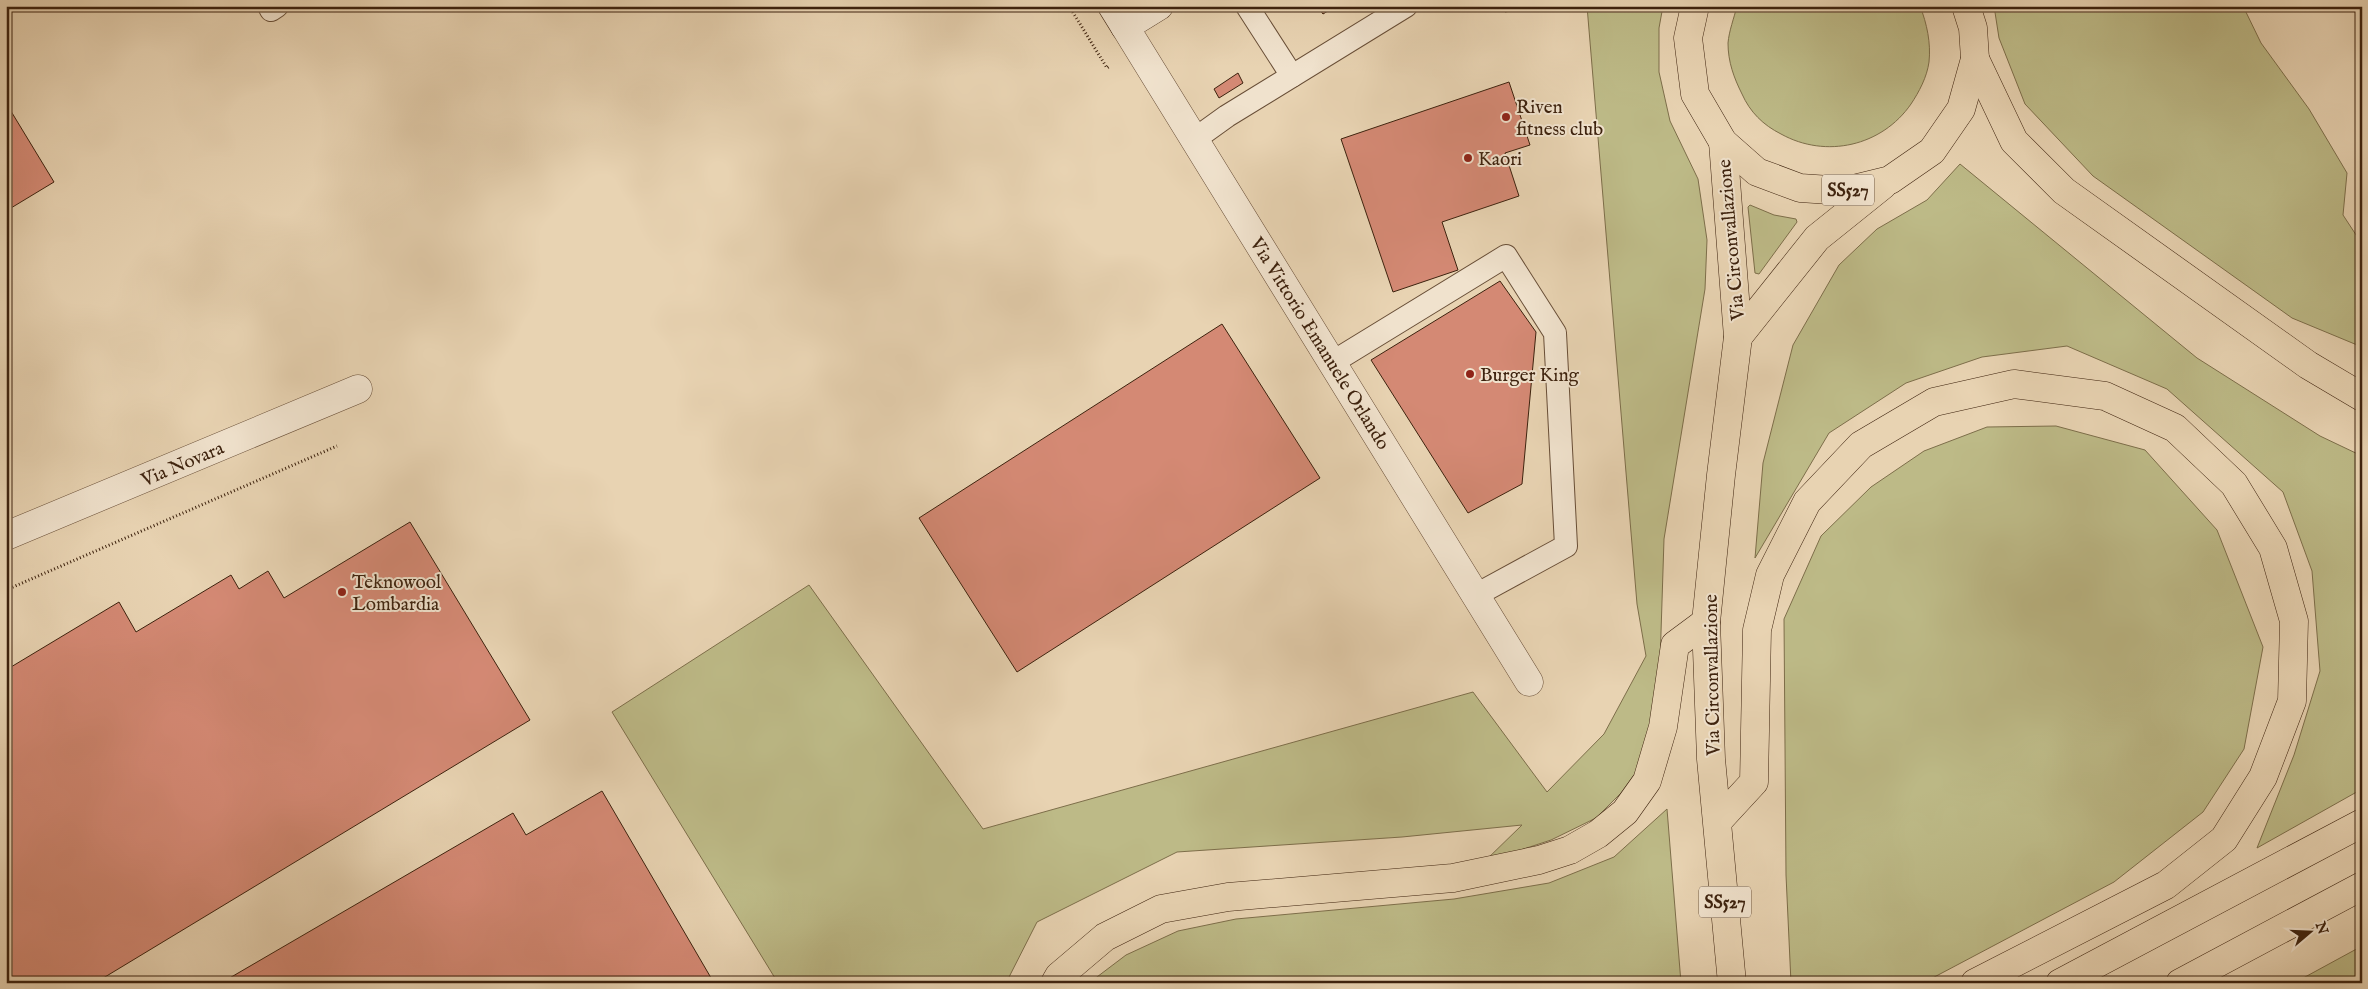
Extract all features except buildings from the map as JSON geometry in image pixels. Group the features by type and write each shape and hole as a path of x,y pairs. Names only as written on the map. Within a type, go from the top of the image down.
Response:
{"main road":[{"name":"SS527","path":"1694,6 1688,38 1695,94 1723,142 1757,172 1800,188 1845,191 1890,180 1932,151 1962,109 1975,59 1970,13"},
{"path":"1975,59 2014,141 2064,192 2308,365 2362,397"},
{"name":"Via Circonvallazione","path":"1723,142 1738,337 1721,474 1706,622 1711,759 1732,983"},
{"name":"Via Circonvallazione","path":"1738,337 1817,238 1890,180"},
{"path":"1718,821 1754,782 1757,630 1770,575 1807,502 1861,445 1934,402 2014,384 2105,396 2175,428 2234,484 2273,548 2294,621 2292,701 2263,777 2224,839 2166,885 1975,983"},
{"path":"1054,983 1059,976 1105,937 1161,909 1228,897 1453,878 1539,860 1570,850 1598,834 1625,812 1647,781 1663,727 1675,644 1706,622"},
{"path":"2060,983 2362,823"},
{"path":"2180,983 2362,886"}],"street":[{"path":"1119,16 1159,6"},
{"path":"1687,6 1688,38"},
{"name":"Via Vittorio Emanuele Orlando","path":"1119,16 1529,682"},
{"name":"Via Novara","path":"6,536 358,390"}],"lane":[{"path":"269,6 271,10 277,6"},
{"path":"1247,6 1292,76"},
{"path":"1195,139 1292,76 1406,6"},
{"path":"1333,362 1506,256 1554,333 1566,546 1476,595"}],"path":[{"path":"6,590 337,446"}],"shaded area":[{"path":"1587,6 1663,6 1659,28 1659,72 1670,121 1698,179 1707,240 1705,289 1664,539 1659,695 1640,767 1621,793 1596,818 1551,840 1484,862 1522,825 1402,837 1177,852 1037,922 1006,983 778,983 612,712 809,585 983,829 1473,692 1547,792 1604,734 1646,656 1637,604"},
{"path":"1737,6 1920,6 1929,41 1929,62 1925,79 1911,104 1899,118 1885,130 1869,139 1834,147 1798,142 1763,122 1749,107 1739,88 1730,63 1728,50 1730,29"},
{"path":"1994,6 2243,6 2261,43 2309,109 2347,173 2343,215 2362,244 2362,347 2292,318 2093,176 2025,104 1999,38"},
{"path":"1960,164 2197,358 2320,436 2362,456 2362,789 2257,848 2294,755 2320,671 2312,571 2283,492 2167,389 2067,346 1982,357 1906,383 1829,433 1755,558 1763,463 1793,345 1839,265 1877,229 1927,200"},
{"path":"1750,205 1774,215 1796,219 1797,222 1759,274 1755,273 1748,207"},
{"path":"2056,426 2145,450 2217,530 2263,647 2244,749 2203,812 2114,882 1923,983 1791,983 1786,875 1784,619 1821,536 1871,487 1924,451 1987,427"},
{"path":"1667,809 1681,983 1089,983 1126,955 1178,931 1236,919 1454,899 1549,883 1614,857"},
{"path":"2362,946 2362,983 2294,983"}],"place":[{"name":"Riven fitness club","path":"1506,117"},
{"name":"Kaori","path":"1468,158"},
{"name":"Burger King","path":"1470,374"},
{"name":"Teknowool Lombardia","path":"342,592"}]}
